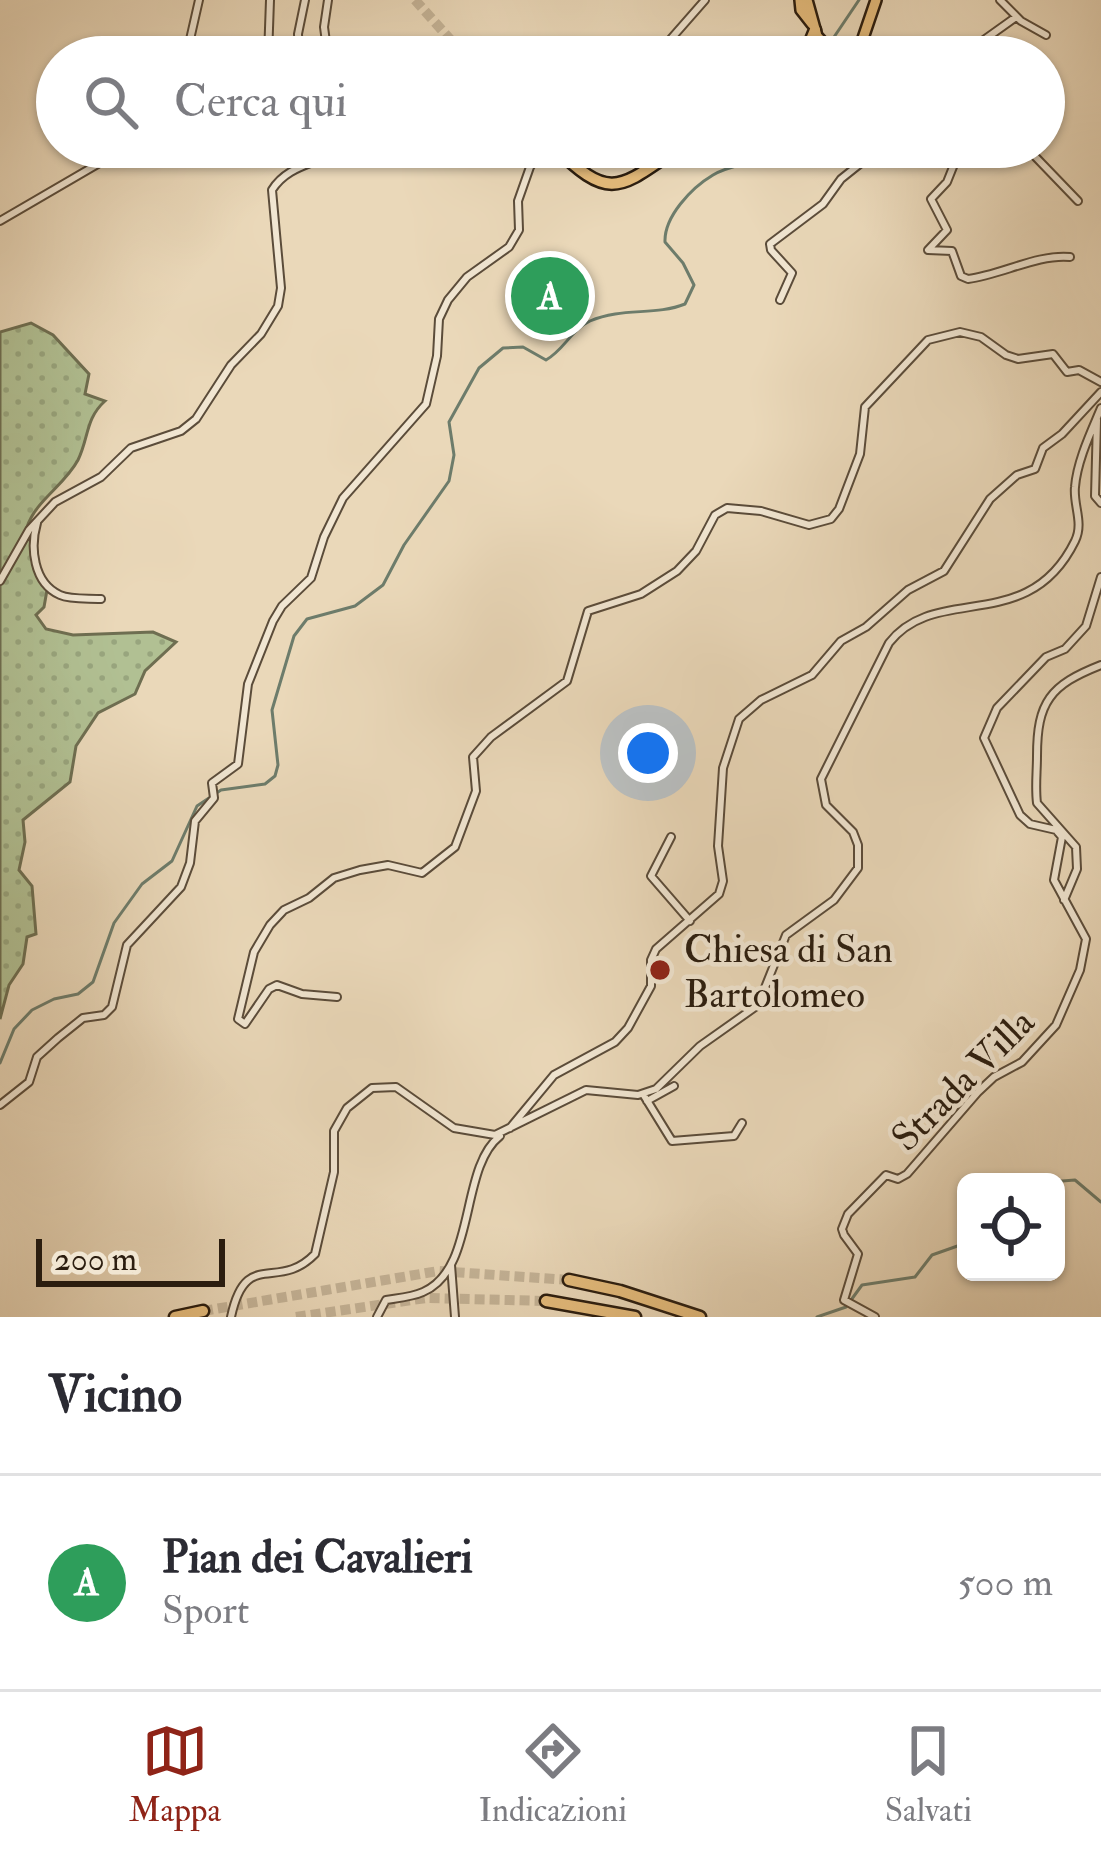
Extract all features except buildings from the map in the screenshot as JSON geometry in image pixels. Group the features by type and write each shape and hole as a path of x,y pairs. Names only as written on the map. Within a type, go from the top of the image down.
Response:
{"highway":[{"path":"577,168 588,178 613,185 648,168"},
{"path":"569,1280 646,1298 700,1317"},
{"path":"546,1301 635,1317"},
{"path":"175,1317 202,1311"}],"main road":[{"path":"802,0 816,36"},
{"path":"864,36 875,0"}],"street":[{"path":"191,36 199,0"},
{"path":"269,36 270,0"},
{"path":"298,36 305,0"},
{"path":"325,36 328,0"},
{"path":"673,36 705,0"},
{"path":"1000,0 1016,17 1046,35"},
{"path":"989,36 1016,17"},
{"path":"0,221 91,168"},
{"path":"0,581 28,530 55,502 100,477 131,448 181,431 196,419 231,365 261,334 278,306 281,271 272,190 296,168"},
{"path":"0,1105 29,1082 37,1058 58,1037 83,1018 104,1015 112,1007 127,945 181,887 190,863 195,821 214,798 211,787 238,764 248,684 273,621 311,578 343,498 426,404 439,320 467,277 509,248 519,230 518,201 530,168"},
{"path":"780,300 792,273 770,244 823,204 855,168"},
{"path":"953,168 931,199 947,230 928,250 952,251 965,279 1002,274 1051,257 1070,257"},
{"path":"1046,168 1078,201"},
{"path":"337,997 302,994 277,985 269,989 245,1024 238,1019 254,952 284,910 334,878 388,865 422,873 450,854 476,791 473,757 491,737 567,680 588,611 641,594 677,571 697,551 716,515 727,508 809,525 831,519 860,454 866,407 921,345 940,334 972,333 1018,359 1053,353 1066,372 1079,370 1101,382"},
{"path":"231,1317 245,1281 264,1273 290,1273 315,1254 334,1172 334,1131 347,1108 372,1088 396,1087 454,1128 495,1135 507,1132 554,1075 615,1042 651,986 656,949 716,900 723,881 718,846 722,782 727,748 739,719 761,700 812,675 841,641 866,627 908,590 944,571 990,500 1018,475 1035,469 1043,448 1101,392"},
{"path":"645,1097 685,1058 758,1005 786,935 834,900 852,879 858,868 858,845 853,832 826,806 821,779 872,674 889,643 906,626 948,611 1010,602 1048,576 1078,535 1077,475 1101,408"},
{"path":"1096,419 1100,426 1095,442 1095,496 1101,503"},
{"path":"39,520 33,548 45,583 61,596 101,599"},
{"path":"1060,830 1030,824 1019,815 985,738 998,708 1046,657 1065,649 1086,626 1101,577"},
{"path":"1064,900 1078,856 1076,847 1037,803 1037,723 1062,684 1101,665"},
{"name":"Strada Villa","path":"875,1317 848,1302 858,1254 844,1235 848,1214 886,1174 898,1179 907,1174 978,1092 1022,1061 1056,1024 1080,970 1086,939 1054,880 1064,844 1060,830"},
{"path":"671,837 651,876 690,920"},
{"path":"376,1317 386,1300 425,1292 443,1276 494,1140 586,1090 645,1097 674,1086"},
{"path":"645,1097 672,1141 734,1136 742,1123"},
{"path":"450,1261 455,1317"}],"green space":[{"path":"541,270 577,302 559,323 522,291"},
{"path":"31,323 53,335 89,374 85,394 105,401 91,422 78,460 27,527 32,534 34,569 47,590 44,607 36,615 46,629 73,635 153,632 176,642 145,671 135,694 98,713 76,746 70,782 23,820 25,842 19,870 32,886 36,934 27,937 23,964 9,985 0,1019 0,332"}],"waterway":[{"path":"835,36 859,0"},
{"path":"0,1063 14,1029 32,1010 78,994 93,982 114,923 142,884 172,861 197,806 221,790 265,784 275,776 272,710 294,636 307,619 355,606 383,585 404,545 449,481 454,455 449,422 479,368 503,348 523,347 546,360 583,325 602,317 685,304 694,285 665,242 666,232 688,195 730,168"},
{"path":"1065,1181 1075,1180 1101,1202"},
{"path":"817,1317 846,1307 862,1285 915,1277 932,1255 957,1246"}],"tunnel":[{"path":"415,0 447,36"},
{"path":"203,1311 438,1271 569,1280"},
{"path":"296,1317 426,1298 546,1301"}],"place":[{"name":"Pian dei Cavalieri","path":"550,296"},
{"name":"Chiesa di San Bartolomeo","path":"660,970"}]}
